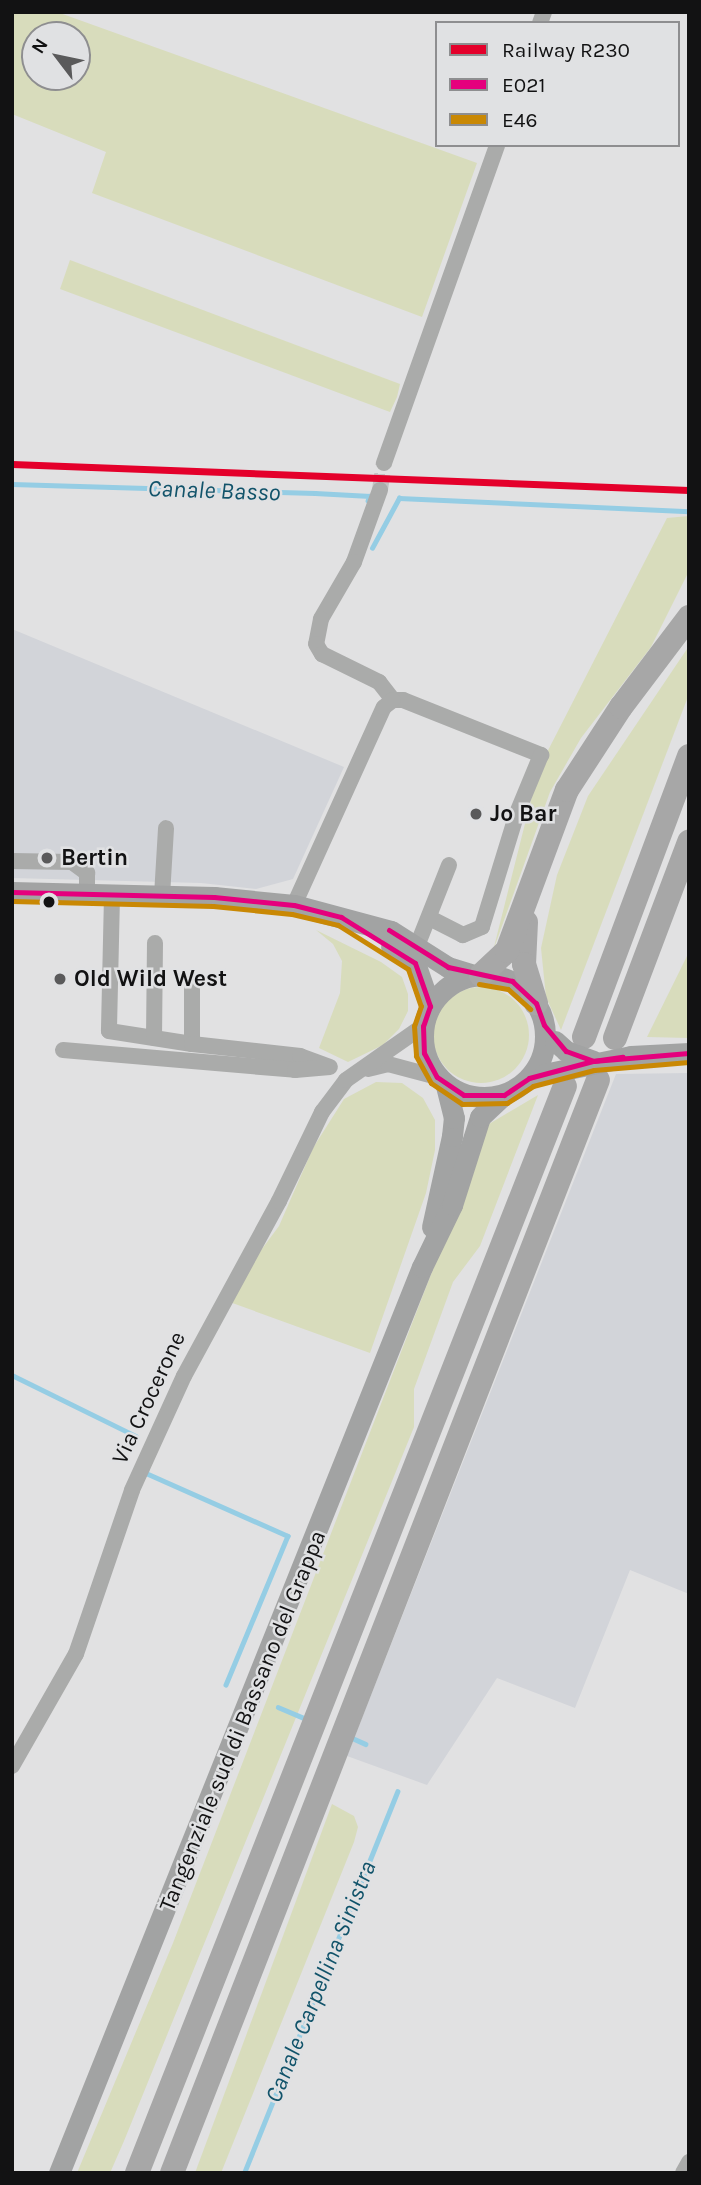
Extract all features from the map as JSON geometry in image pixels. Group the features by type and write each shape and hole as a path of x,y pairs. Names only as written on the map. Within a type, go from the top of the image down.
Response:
{"highway":[{"name":"Tangenziale sud di Bassano del Grappa","path":"478,975 507,951 568,790 621,707 689,617"},
{"path":"584,1037 689,756"},
{"path":"615,1038 689,842"},
{"name":"Tangenziale sud di Bassano del Grappa","path":"532,886 524,948 527,983 545,1023"},
{"path":"172,2173 596,1070"},
{"path":"137,2173 565,1086"}],"main road":[{"path":"12,892 162,896 294,905 391,931 448,967 512,981 566,1051 596,1070"},
{"path":"335,915 415,963 430,1006"},
{"name":"Tangenziale sud di Bassano del Grappa","path":"422,1267 454,1118 442,1081 424,1053 423,1026 430,1006 449,985 478,975"},
{"name":"Tangenziale sud di Bassano del Grappa","path":"59,2173 422,1267 452,1205 480,1116 503,1095 536,1076 545,1044 545,1023"},
{"path":"536,1076 596,1070 631,1056 689,1054"},
{"path":"442,1081 474,1097 503,1095"}],"street":[{"path":"384,464 496,147"},
{"path":"380,490 354,562 321,619 316,644 322,654 379,682 393,700"},
{"path":"294,905 384,707 393,700 403,699 541,755 517,813 482,927 463,935 429,918"},
{"path":"162,896 166,828"},
{"path":"12,861 72,862 87,873 88,895"},
{"path":"416,946 449,865"},
{"path":"113,896 109,1031 192,1044 300,1056 330,1068 346,1080"},
{"path":"154,1038 155,943"},
{"path":"192,986 192,1044"},
{"name":"Via Crocerone","path":"12,1766 76,1654 132,1490 220,1304 279,1202 322,1112 346,1080 423,1026"},
{"path":"63,1050 295,1070 330,1068"},
{"name":"Via Crocerone","path":"363,1070 388,1064 442,1081"},
{"path":"684,2173 689,2162"}],"shaded area":[{"path":"12,629 344,767 293,879 256,889 201,883 12,878"},
{"path":"689,1073 689,1594 630,1570 575,1708 497,1678 427,1785 347,1756 616,1074"}],"green space":[{"path":"14,12 57,12 82,21 21,21 21,91 91,91 91,24 477,163 422,317 92,193 106,152 12,114"},
{"path":"70,260 400,384 397,397 390,412 60,289"},
{"path":"689,516 689,571 651,647 581,738 550,792 493,951 539,768 667,518"},
{"path":"689,646 689,694 561,1030 546,997 541,948 557,875 588,796"},
{"path":"316,930 381,962 402,977 408,994 408,1011 399,1029 383,1045 348,1062 319,1048 340,993 342,961 333,944"},
{"path":"689,952 689,1038 647,1037"},
{"path":"472,987 490,987 508,995 521,1008 529,1026 526,1054 508,1075 490,1083 472,1083 454,1075 441,1062 433,1044 433,1026 441,1008 454,995"},
{"path":"376,1082 402,1083 423,1098 435,1120 435,1150 426,1193 370,1353 224,1300 279,1226 313,1148 344,1099"},
{"path":"538,1095 480,1246 453,1282 414,1389 414,1427 124,2141 110,2173 77,2173 173,1943 489,1124"},
{"path":"332,1804 354,1816 358,1827 354,1842 221,2173 195,2173"}],"waterway":[{"name":"Canale Basso","path":"12,484 315,493 370,496 368,501"},
{"name":"Canale Basso","path":"372,548 399,498 689,511"},
{"path":"12,1375 136,1436"},
{"path":"147,1470 146,1473 288,1536 226,1685"},
{"path":"278,1707 306,1719"},
{"path":"350,1737 366,1744"},
{"name":"Canale Carpellina Sinistra","path":"244,2173 397,1792"}],"tunnel":[{"path":"380,490 384,463"}],"rail line":[{"name":"R230","path":"12,464 689,490"}],"transit line":[{"name":"E021","path":"12,892 214,897 294,905 341,917 415,963 430,1006 423,1026 424,1053 437,1077 464,1095 504,1095 529,1078 593,1061 689,1053"},
{"name":"E46","path":"12,901 213,906 292,914 338,925 408,969 421,1006 414,1026 416,1056 431,1083 462,1104 507,1103 533,1086 594,1070 689,1062"},
{"name":"E021","path":"389,930 448,967 512,981 536,1003 544,1025 566,1051 593,1061 623,1057"},
{"name":"E46","path":"479,984 508,989 530,1009"}],"place":[{"name":"Jo Bar","path":"476,814"},
{"name":"Bertin","path":"47,858"},
{"name":"Old Wild West","path":"60,979"}]}
